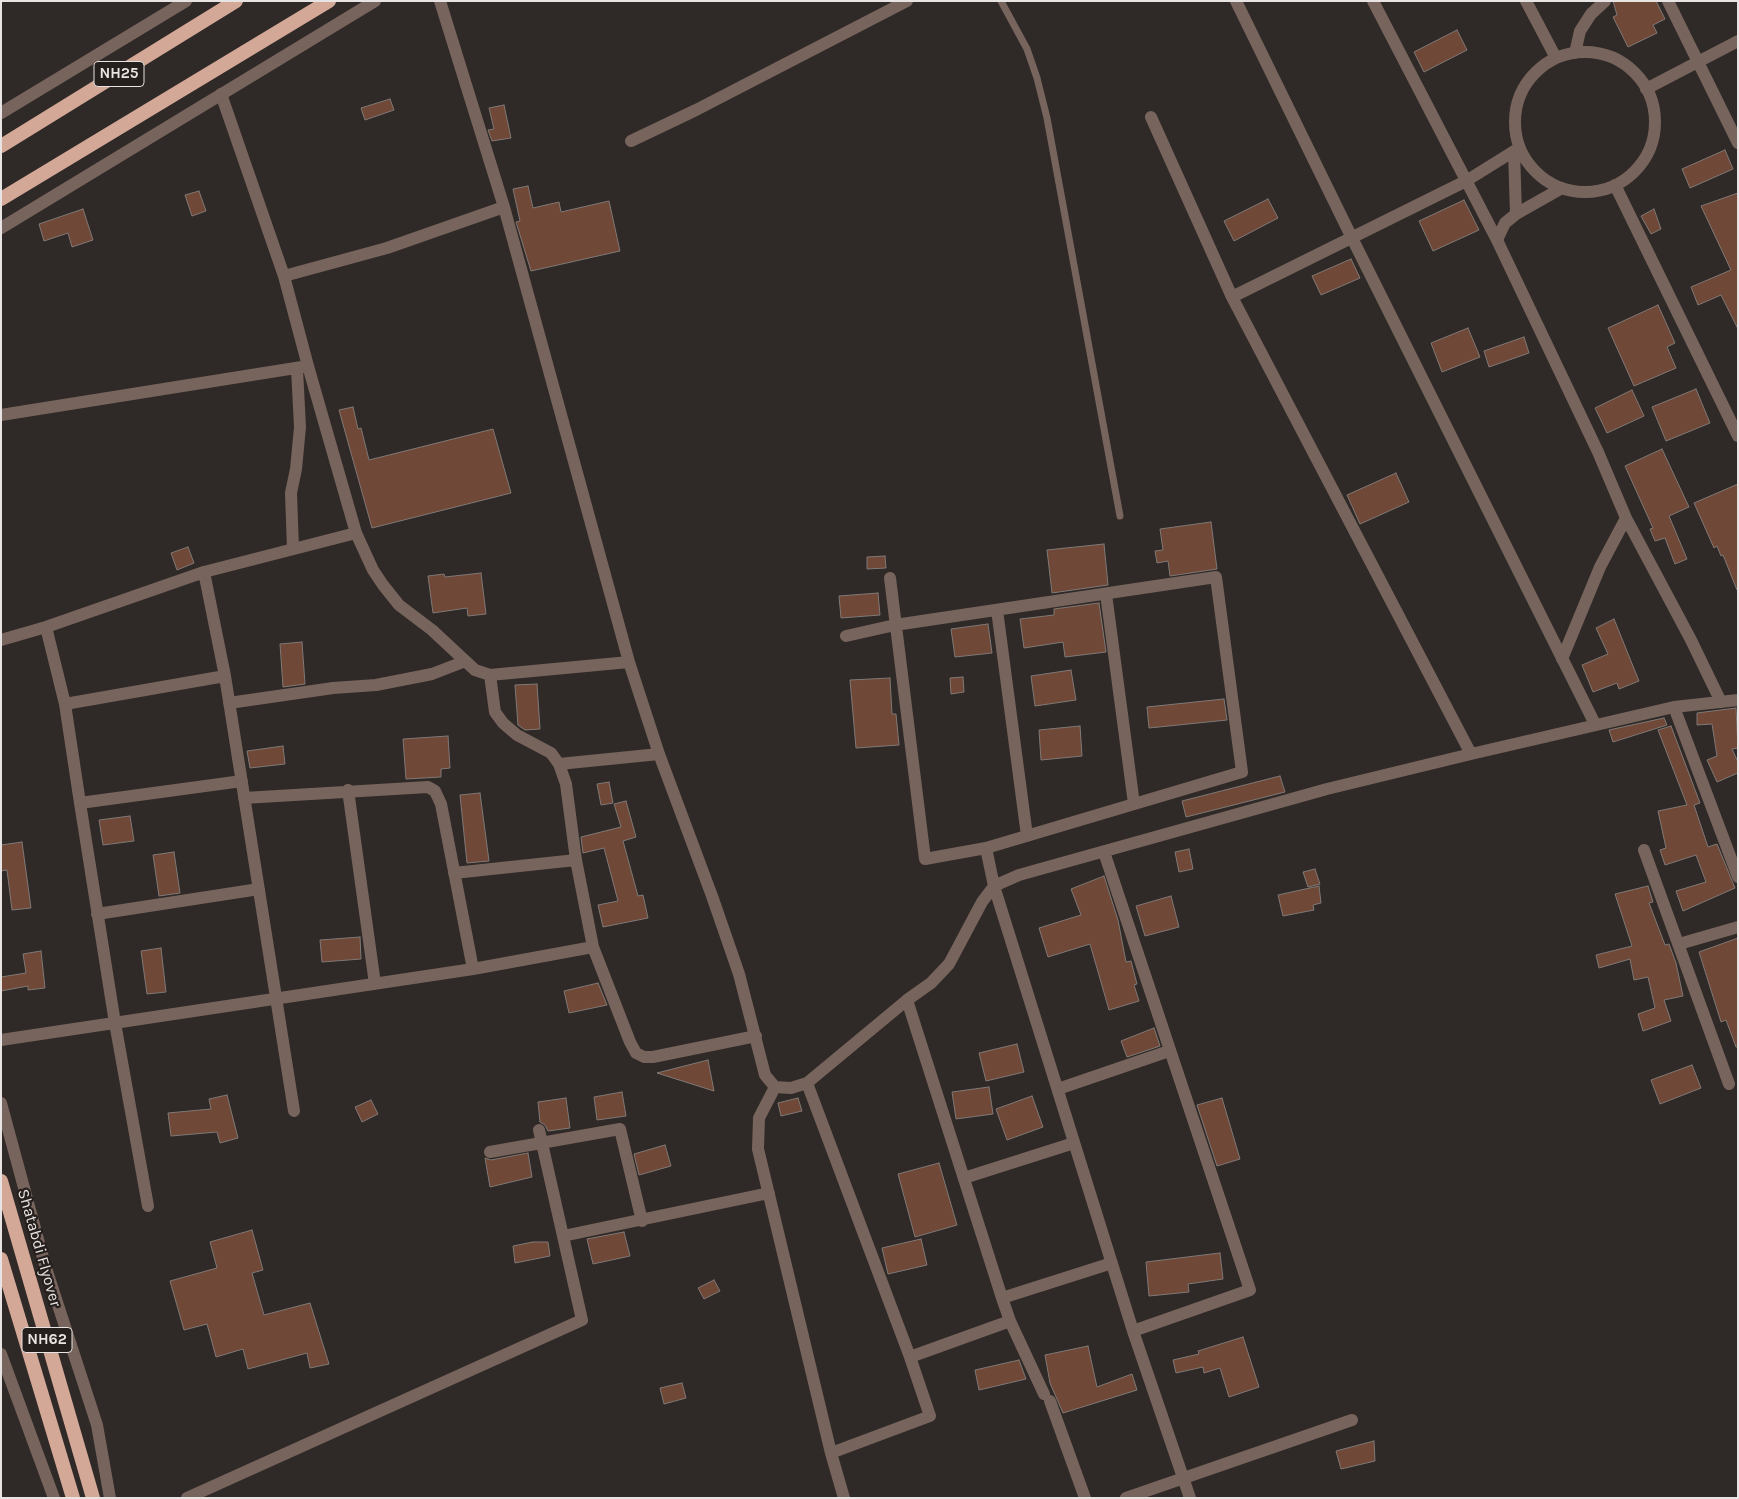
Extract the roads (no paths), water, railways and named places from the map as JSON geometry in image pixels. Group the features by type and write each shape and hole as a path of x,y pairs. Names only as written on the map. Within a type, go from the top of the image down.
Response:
{"highway":[{"name":"NH25","path":"1,146 236,1"},
{"path":"1,199 329,1"},
{"name":"Shatabdi Flyover","path":"1,1181 93,1498"},
{"name":"NH62","path":"1,1259 73,1498"}],"street":[{"path":"1,113 186,1"},
{"path":"1,228 375,1"},
{"path":"440,1 504,207 629,662 658,754 712,896 739,974 765,1075 775,1088"},
{"path":"630,141 696,110 907,1"},
{"path":"1236,1 1350,236 1595,724"},
{"path":"1373,1 1496,240 1598,452 1626,518 1691,640 1721,702"},
{"path":"1526,1 1556,58"},
{"path":"1575,53 1580,31 1591,14 1605,1"},
{"path":"1668,1 1738,144"},
{"path":"1646,89 1738,40"},
{"path":"1516,149 1544,179 1562,188 1589,192 1615,185 1629,176 1649,151 1655,120 1646,89 1634,72 1616,60 1596,53 1575,53 1556,58 1541,68 1529,80 1520,96 1515,113 1516,214"},
{"path":"221,94 284,276 302,368 356,533 373,570 394,598 432,630 463,662 475,670 490,675 629,662"},
{"path":"1151,117 1232,296 1471,754"},
{"path":"1232,296 1350,236 1466,181 1516,149"},
{"path":"1615,185 1738,436"},
{"path":"1496,240 1504,224 1516,214 1562,188"},
{"path":"284,276 387,248 504,207"},
{"path":"1,415 302,368"},
{"path":"293,549 291,493 297,462 302,368"},
{"path":"1562,659 1600,567 1626,518"},
{"path":"1,640 46,627 204,572 356,533"},
{"path":"204,572 225,676 294,1111"},
{"path":"846,636 896,625 1216,577 1242,772 986,848 925,859 896,625 890,578"},
{"path":"1106,594 1134,804"},
{"path":"997,610 1027,836"},
{"path":"46,627 65,704 115,1023 148,1206"},
{"path":"229,703 333,688 376,685 432,674 463,662"},
{"path":"490,675 495,712 503,723 517,735 551,753 559,764 566,784 576,860 594,947 630,1042 636,1053 644,1057 654,1057 756,1036"},
{"path":"65,704 225,676"},
{"path":"775,1088 791,1088 807,1083 907,1000 931,983 949,964 982,902 994,886 1019,875 1327,788 1674,706 1738,700"},
{"path":"1674,706 1738,877"},
{"path":"559,764 658,754"},
{"path":"80,803 242,781"},
{"path":"244,798 348,790 428,787 435,791 441,804 473,969"},
{"path":"348,790 375,984"},
{"path":"986,848 994,886 1133,1331 1190,1498"},
{"path":"1644,850 1729,1084"},
{"path":"1104,852 1250,1290 1133,1331"},
{"path":"454,872 576,860"},
{"path":"97,914 259,889"},
{"path":"1679,944 1738,927"},
{"path":"1,1040 473,969 594,947"},
{"path":"907,1000 1010,1321 1047,1398 1085,1498"},
{"path":"1058,1090 1169,1051"},
{"path":"807,1083 910,1357 930,1416 831,1453"},
{"path":"775,1088 759,1118 758,1150 831,1453 844,1498"},
{"path":"1,1103 46,1265 97,1424 110,1498"},
{"path":"490,1152 620,1129 642,1221"},
{"path":"187,1498 582,1320 539,1130"},
{"path":"964,1178 1074,1143"},
{"path":"563,1236 642,1221 768,1192"},
{"path":"1002,1298 1112,1263"},
{"path":"910,1357 1010,1321"},
{"path":"1,1354 54,1498"},
{"path":"1126,1498 1352,1420"}],"lane":[{"path":"1001,1 1026,49 1037,78 1047,118 1120,516"}]}
